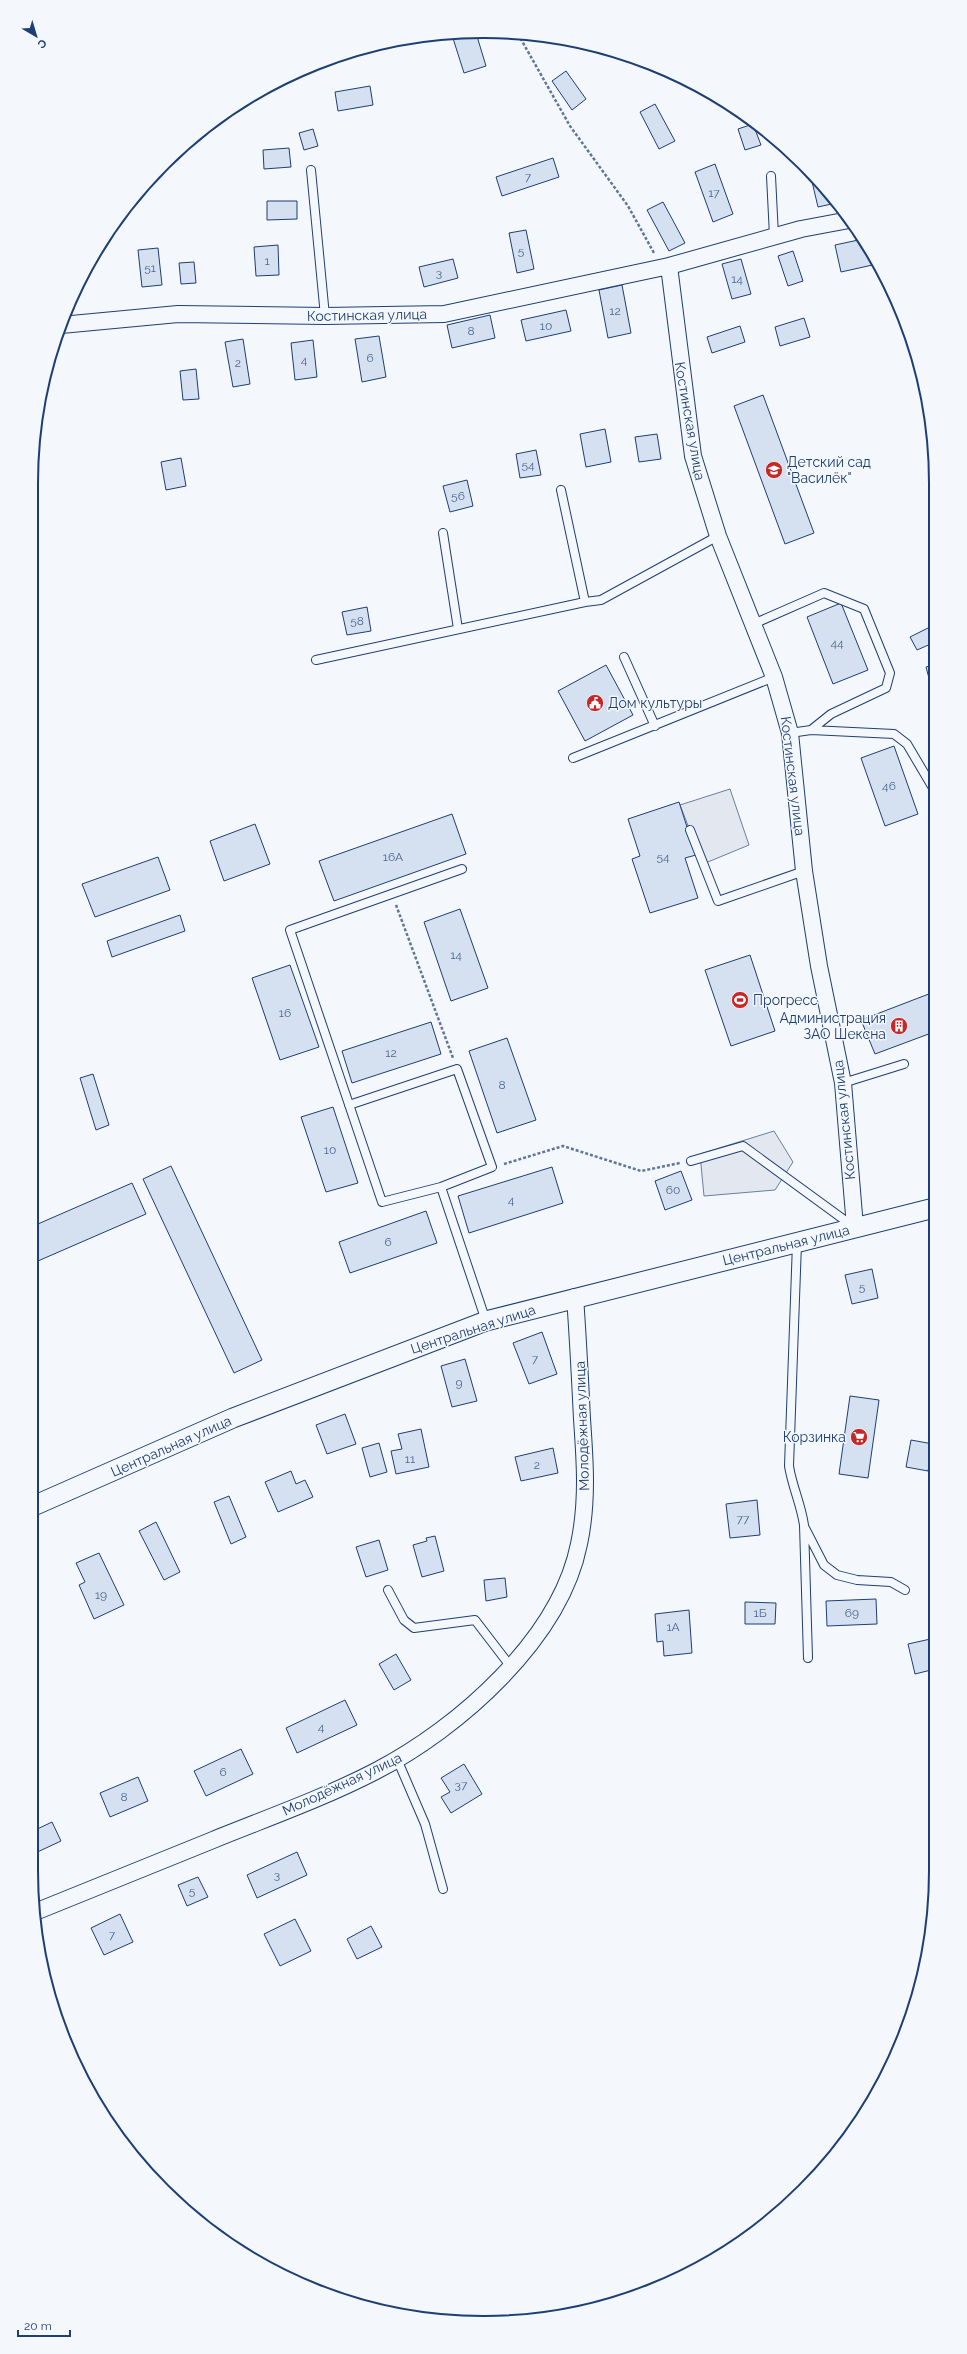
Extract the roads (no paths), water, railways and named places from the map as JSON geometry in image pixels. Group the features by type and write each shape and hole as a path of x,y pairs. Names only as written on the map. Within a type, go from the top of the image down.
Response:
{"street":[{"name":"Костинская улица","path":"68,324 178,314 325,316 444,314 666,267 774,236 843,221"},
{"name":"Костинская улица","path":"666,267 693,456 718,536 751,625 774,677 790,734 804,871 819,966 843,1083 855,1227"},
{"name":"Центральная улица","path":"38,1504 233,1418 486,1321 575,1297 929,1209"},
{"name":"Молодёжная улица","path":"40,1910 308,1802 376,1771 415,1749 459,1715 511,1667 548,1620 564,1591 579,1545 586,1488 575,1297"}],"lane":[{"path":"311,170 325,316"},
{"path":"771,176 774,236"},
{"path":"561,490 585,602"},
{"path":"443,533 458,629"},
{"path":"316,660 585,602 601,600 718,536"},
{"path":"751,625 824,593 864,609 890,673 886,688 831,714 810,730"},
{"path":"624,657 654,726"},
{"path":"573,758 774,677"},
{"path":"790,734 810,730 894,734 907,744 929,781"},
{"path":"690,830 718,901 804,871"},
{"path":"349,1105 457,1069 492,1167 441,1187 382,1202 349,1105 290,930 462,869"},
{"path":"843,1083 904,1064"},
{"path":"691,1161 743,1146 855,1227"},
{"path":"441,1187 486,1321"},
{"path":"796,1243 789,1466 791,1480 801,1504 804,1525 808,1658"},
{"path":"804,1525 824,1565 837,1575 857,1580 891,1582 905,1590"},
{"path":"388,1590 404,1620 414,1628 475,1620 511,1667"},
{"path":"397,1759 425,1824 443,1889"}],"place":[{"name":"Детский сад \"Василёк\"","path":"774,470"},
{"name":"Дом культуры","path":"595,703"},
{"name":"Прогресс","path":"740,1000"},
{"name":"Администрация ЗАО Шексна","path":"899,1026"},
{"name":"Корзинка","path":"859,1437"}]}
